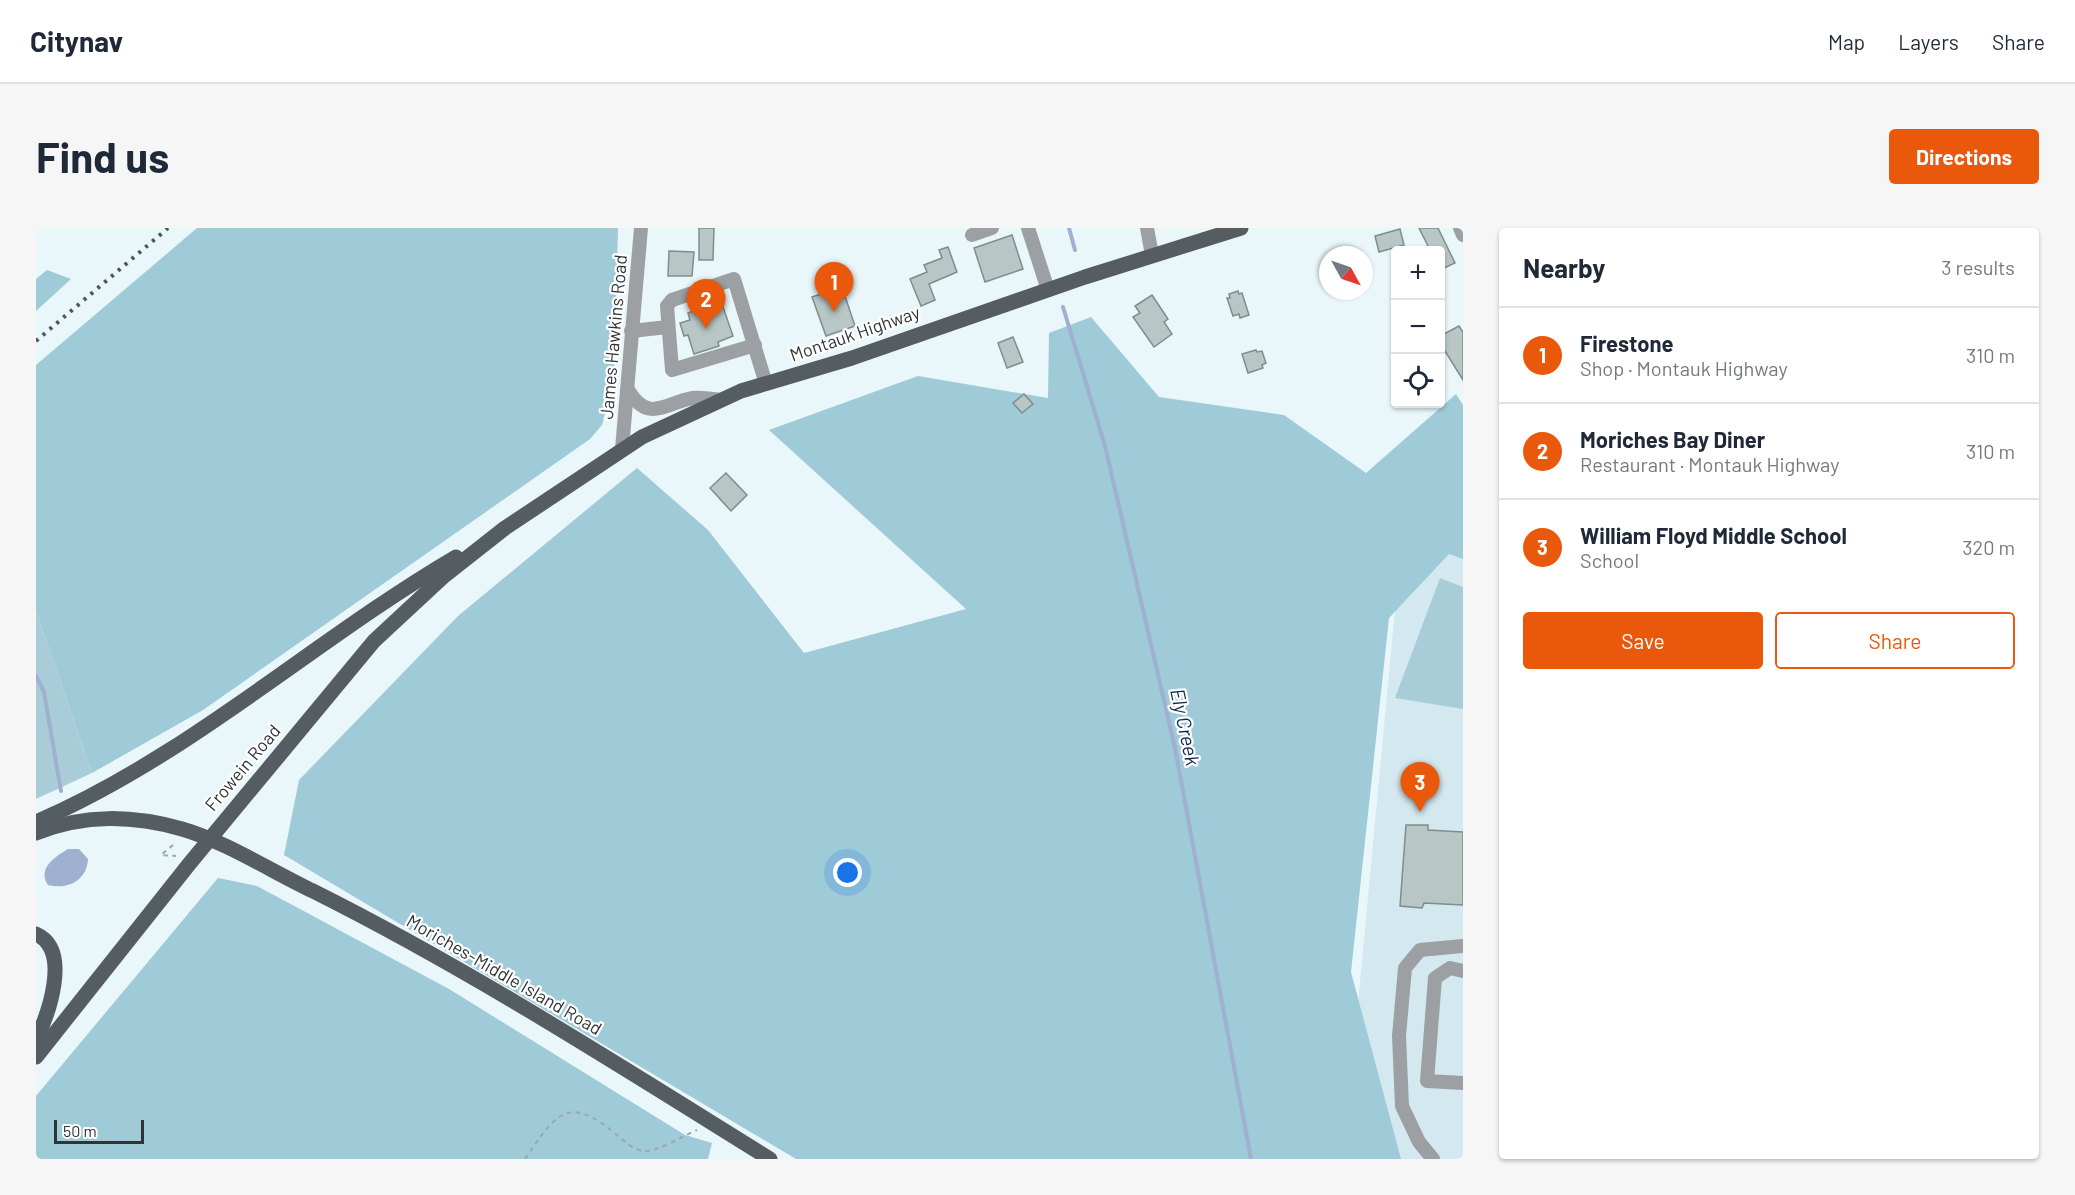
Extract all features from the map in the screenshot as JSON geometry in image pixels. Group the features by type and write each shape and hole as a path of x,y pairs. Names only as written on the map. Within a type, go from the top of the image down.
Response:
{"main road":[{"name":"Montauk Highway","path":"505,528 622,449 721,400 852,358 1152,255 1240,228"},
{"path":"36,822 148,765 432,571 505,528"},
{"name":"Frowein Road","path":"36,1057 209,840 374,641 437,582 505,528"},
{"path":"36,833 81,820 119,818 182,829 209,840"},
{"name":"Moriches-Middle Island Road","path":"209,840 333,902 439,959 572,1037 770,1159"},
{"path":"36,934 49,945 54,966 50,1004 36,1040"}],"street":[{"name":"James Hawkins Road","path":"622,449 641,228"},
{"path":"972,235 992,228"},
{"path":"1028,228 1048,290"},
{"path":"1147,228 1152,255"},
{"path":"1460,228 1463,235"},
{"path":"755,345 672,370 667,306 672,300 734,279 755,345 766,384"},
{"path":"632,331 668,327"},
{"path":"628,390 636,403 645,408 672,407 693,398 721,400"},
{"path":"1433,1159 1419,1142 1402,1106 1399,1036 1405,968 1420,950 1463,946"},
{"path":"1463,971 1450,968 1435,978 1427,1081 1463,1083"}],"path":[{"path":"173,845 161,855 176,856"},
{"path":"525,1159 555,1118 567,1111 579,1112 598,1122 644,1152 654,1150 702,1127"}],"shaded area":[{"path":"197,228 618,228 614,376 602,425 590,439 203,710 92,773 36,611 36,365"},
{"path":"47,270 71,279 36,311 36,279"},
{"path":"1091,317 1159,397 1284,415 1366,473 1440,408 1445,408 1445,404 1456,394 1463,405 1463,559 1449,554 1389,618 1351,972 1401,1159 796,1159 284,855 299,780 458,616 637,468 708,530 804,653 966,609 769,430 918,376 1048,398 1049,333"},
{"path":"1405,504 1463,545 1463,1159 1360,1159 1351,1078"},
{"path":"1440,578 1463,587 1463,709 1395,698"},
{"path":"36,611 92,773 36,799"},
{"path":"68,849 79,849 88,859 84,873 69,885 48,885 45,879 46,868 53,859"},
{"path":"218,878 257,886 449,989 685,1135 712,1143 708,1159 36,1159 36,1096"}],"building":[{"path":"699,228 714,228 713,260 699,260"},
{"path":"1419,228 1438,228 1455,263 1445,268 1445,246 1428,246"},
{"path":"1400,229 1404,245 1391,246 1391,249 1379,252 1375,236"},
{"path":"1012,235 1023,269 985,282 974,248"},
{"path":"948,247 957,272 929,284 935,300 921,306 910,279 927,272 924,265 942,258 939,250"},
{"path":"669,251 694,252 692,276 668,276"},
{"path":"842,287 855,326 826,336 812,297"},
{"path":"1238,291 1239,294 1242,293 1249,315 1240,318 1239,314 1233,316 1227,298 1230,298 1229,294"},
{"path":"1152,295 1168,319 1164,322 1172,334 1154,347 1133,317 1140,313 1135,306"},
{"path":"721,301 733,336 718,342 719,346 694,354 688,335 684,336 680,323 690,320 688,313"},
{"path":"1459,326 1463,332 1463,380 1445,351 1445,333"},
{"path":"1013,337 1023,362 1007,368 998,343"},
{"path":"1256,350 1257,352 1262,351 1266,363 1262,365 1263,368 1248,373 1242,354"},
{"path":"1024,394 1033,404 1022,413 1013,403"},
{"path":"726,473 747,495 731,511 710,488"},
{"path":"1406,825 1428,825 1428,830 1463,832 1463,905 1424,903 1422,908 1400,906"}],"waterway":[{"name":"Ely Creek","path":"1069,228 1075,250"},
{"name":"Ely Creek","path":"1063,307 1105,446 1175,748 1251,1159"},
{"path":"36,676 44,692 61,791"}],"railway":[{"path":"36,341 168,228"}],"place":[{"name":"Firestone","path":"834,312"},
{"name":"Moriches Bay Diner","path":"706,329"},
{"name":"William Floyd Middle School","path":"1420,812"}]}
